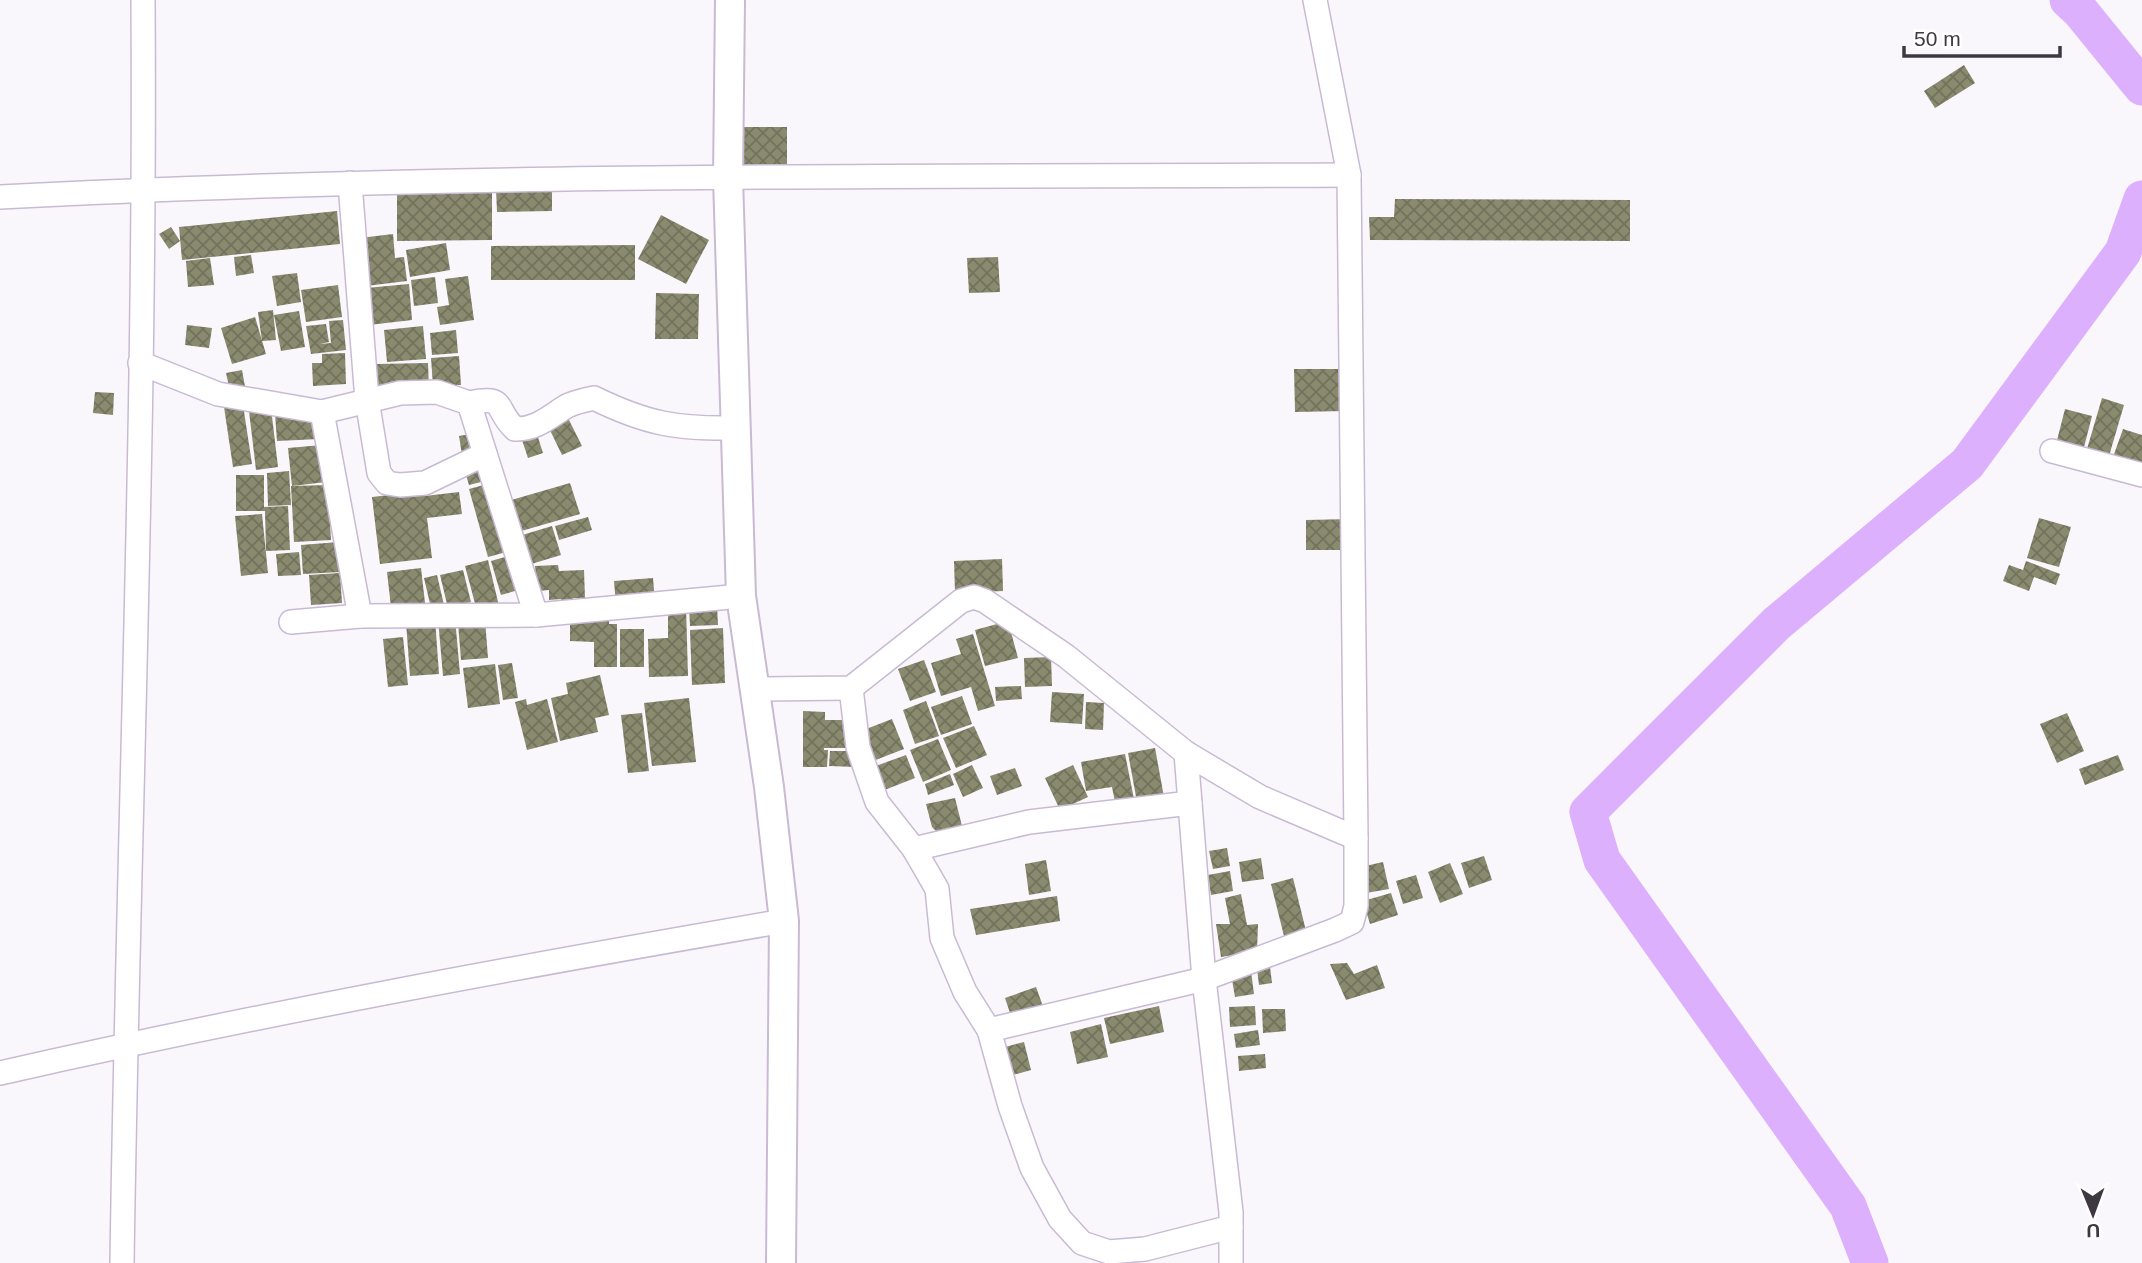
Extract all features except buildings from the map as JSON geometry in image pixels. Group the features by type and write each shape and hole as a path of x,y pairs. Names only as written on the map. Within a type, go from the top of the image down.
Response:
{"street":[{"path":"122,1263 144,189 143,0"},
{"path":"730,0 728,178 741,596 784,920 781,1263"},
{"path":"989,1030 1204,979 1352,922 1356,906 1356,838 1349,174 1315,0"},
{"path":"0,197 144,189 350,183 1349,174"},
{"path":"350,183 367,400 379,473 387,483 425,483 485,454"},
{"path":"141,363 218,394 322,412 400,393 437,392 469,404 490,399 496,401 506,420 515,429 526,429 538,425 570,404 594,398 637,417 663,424 694,429 735,428"},
{"path":"469,404 536,615"},
{"path":"322,412 360,616"},
{"path":"2052,451 2142,475"},
{"path":"291,622 360,616 536,615 741,596"},
{"path":"755,689 851,688 961,601 974,597 985,601 1066,656 1186,753 1260,797 1356,838"},
{"path":"851,688 858,747 877,802 914,849 937,889 942,938 965,992 989,1030 1010,1106 1032,1168 1060,1219 1082,1243 1110,1252 1145,1249 1231,1227"},
{"path":"1186,753 1204,979 1231,1227 1231,1263"},
{"path":"914,849 1030,822 1189,803"},
{"path":"0,1073 486,972 784,920"}],"waterway":[{"path":"2068,0 2081,12 2142,87"},
{"path":"1870,1263 1848,1206 1602,860 1588,812 1776,624 1967,464 2123,252 2142,199"}]}
